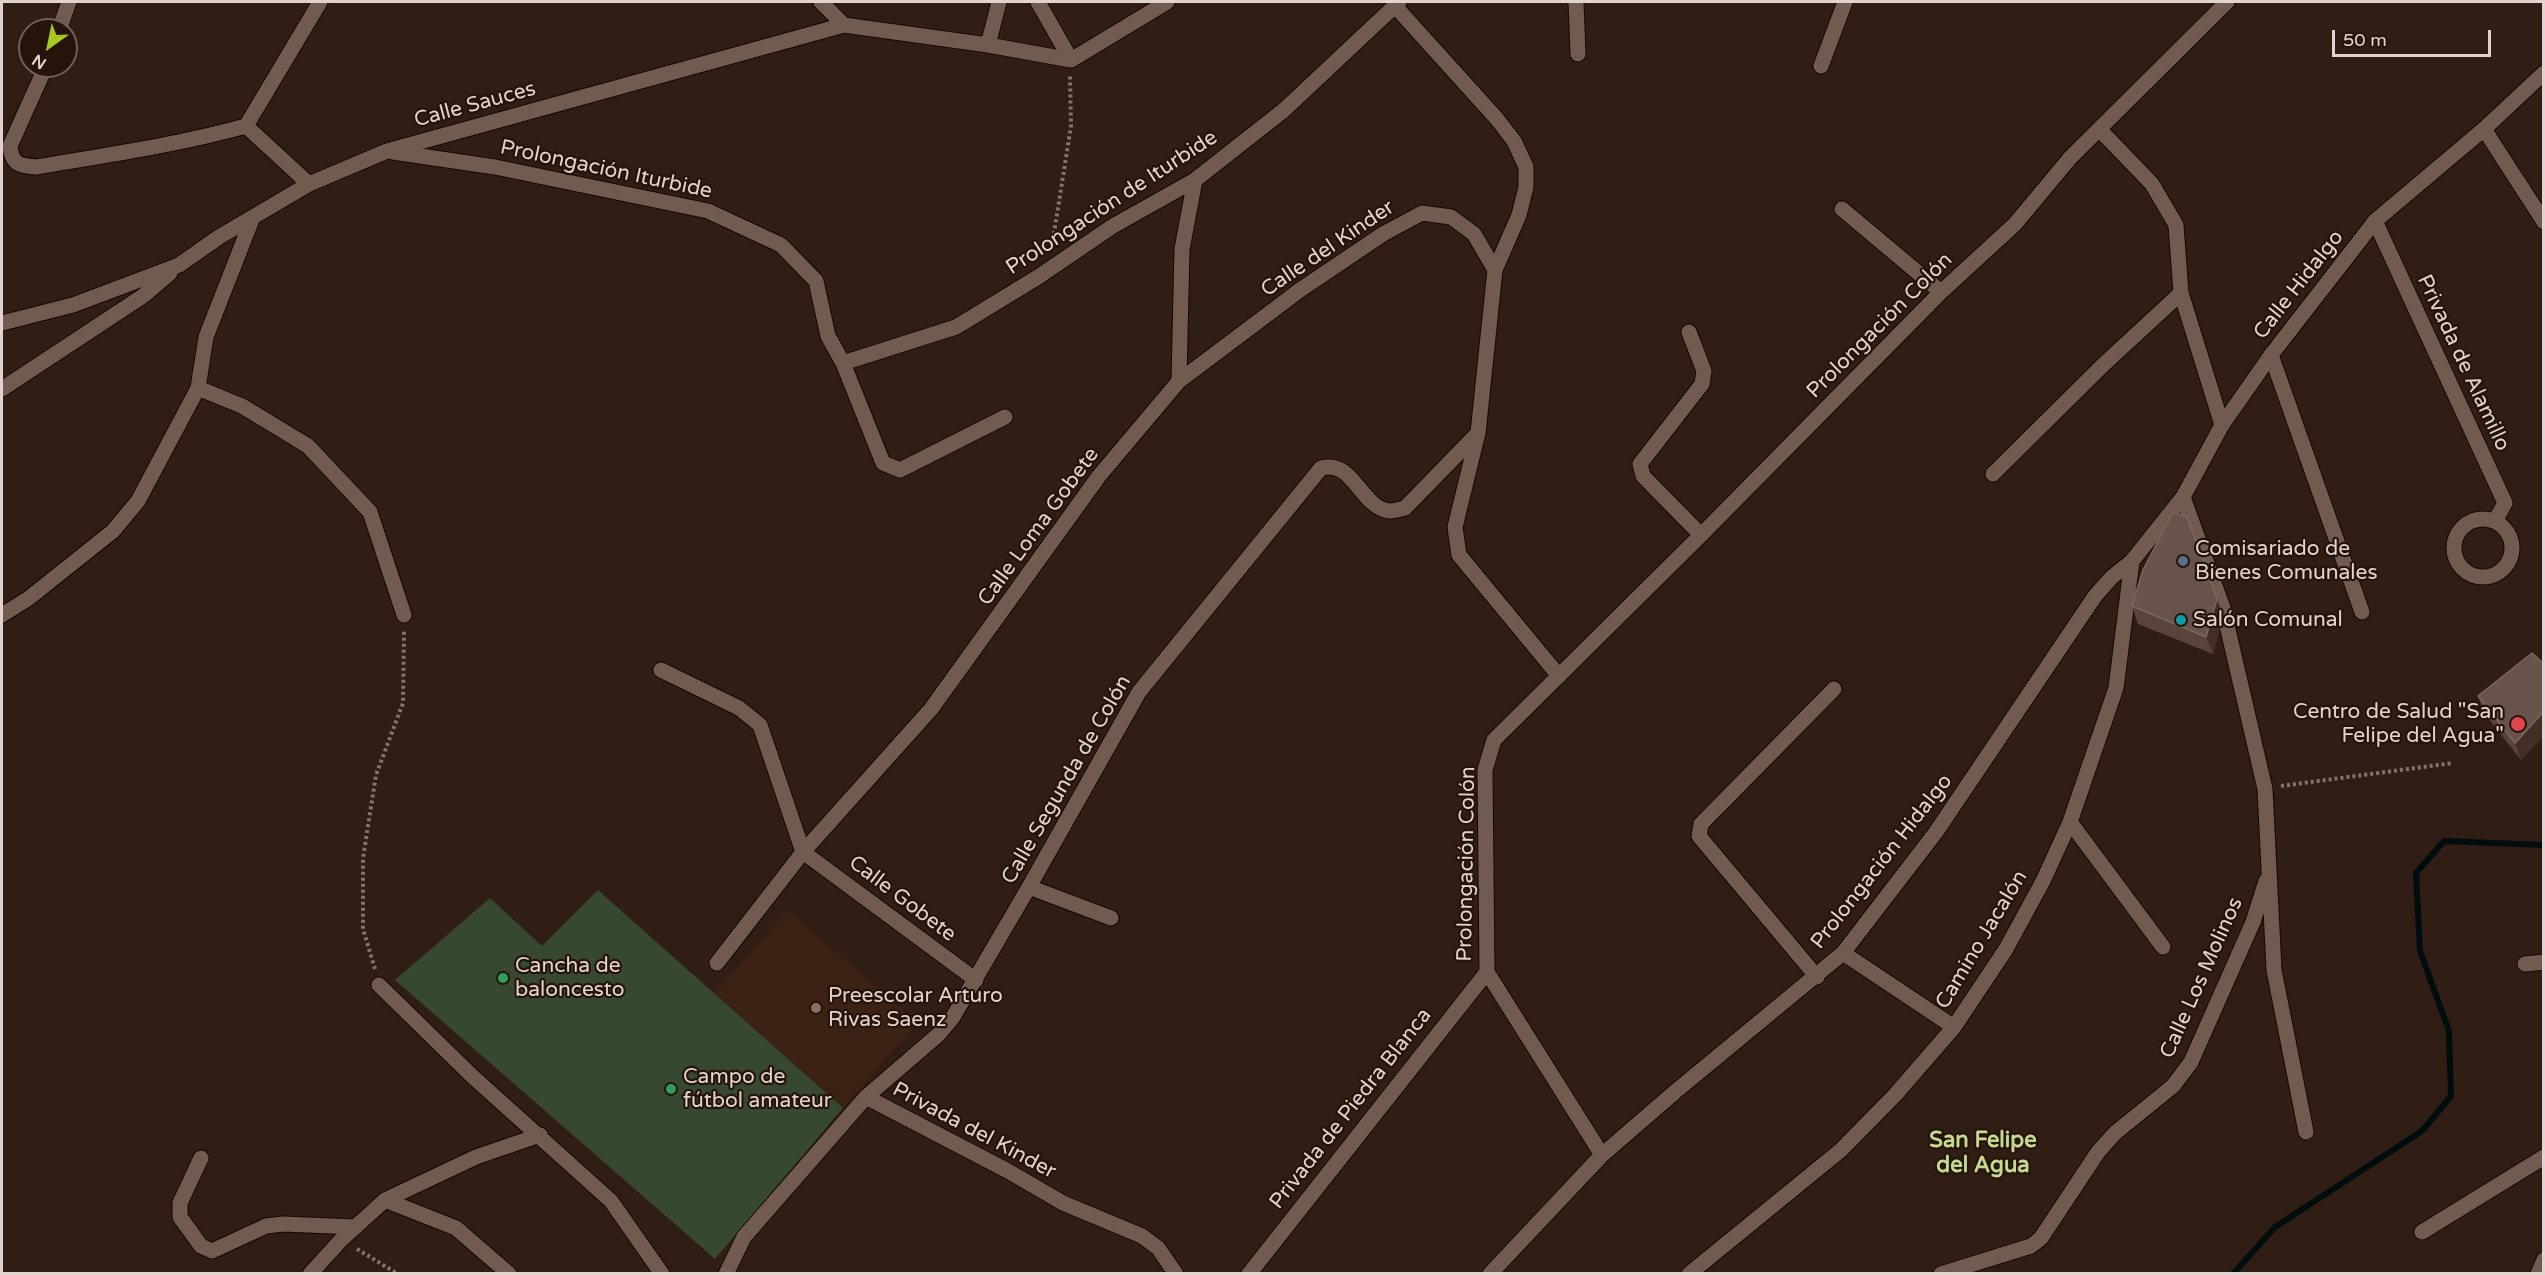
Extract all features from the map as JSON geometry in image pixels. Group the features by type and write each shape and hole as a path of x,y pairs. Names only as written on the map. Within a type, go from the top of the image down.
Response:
{"street":[{"path":"63,18 69,2"},
{"path":"41,78 10,146 11,157 20,165 36,167 199,139 246,126 320,2"},
{"path":"821,2 844,25"},
{"path":"988,45 999,2"},
{"path":"1038,2 1071,60 1167,2"},
{"path":"1576,2 1578,54"},
{"path":"1821,66 1845,2"},
{"name":"Prolongación Colón","path":"1602,1155 1487,972 1485,770 1494,740 1701,536 1941,292 2015,224 2070,158 2227,2"},
{"path":"1397,4 1497,119 1514,141 1526,166 1526,188 1520,215 1495,270 1478,433 1455,527 1459,555 1559,676"},
{"name":"Prolongación de Iturbide","path":"843,363 956,327 1038,278 1113,226 1195,180 1284,110 1397,4"},
{"name":"Calle Sauces","path":"2,323 73,305 179,265 309,184 387,151 844,25 988,45 1071,60"},
{"name":"Calle Hidalgo","path":"2132,561 2183,497 2222,425 2271,355 2375,221 2484,129 2544,73"},
{"path":"246,126 309,184"},
{"path":"2484,129 2544,222"},
{"path":"2100,130 2152,184 2176,225 2181,293 2222,425"},
{"name":"Prolongación Iturbide","path":"387,151 495,167 708,211 781,244 816,281 828,336 843,363 883,463 900,470 1005,417"},
{"path":"1179,381 1182,249 1195,180"},
{"path":"1842,209 1941,292"},
{"name":"Calle del Kinder","path":"1179,381 1300,290 1383,234 1422,213 1451,217 1474,234 1495,270"},
{"path":"2,615 29,598 112,531 138,501 198,387 206,337 253,217"},
{"name":"Privada de Alamillo","path":"2375,221 2505,503 2495,521"},
{"path":"2,389 143,296 179,265"},
{"path":"1993,474 2103,365 2181,293"},
{"path":"1689,332 1704,371 1702,384 1640,464 1643,476 1701,536"},
{"path":"2271,355 2362,612"},
{"name":"Calle Loma Gobete","path":"802,852 931,709 1099,476 1179,381"},
{"path":"198,387 242,406 308,446 370,512 404,615"},
{"name":"Calle Segunda de Colón","path":"726,1274 744,1237 866,1097 939,1034 953,1017 1139,692 1321,468 1332,465 1342,469 1374,505 1390,511 1405,508 1478,433"},
{"path":"2183,497 2223,608 2265,789 2268,873"},
{"name":"Camino Jacalón","path":"1689,1274 1841,1150 1895,1095 1954,1027 2006,949 2043,881 2070,822 2116,688 2132,561"},
{"name":"Prolongación Hidalgo","path":"1490,1274 1602,1155 1676,1090 1817,977 1843,953 1936,832 2095,596 2112,577 2132,561"},
{"path":"661,670 739,708 760,725 802,852 717,963"},
{"path":"1817,977 1699,836 1701,824 1834,689"},
{"path":"2070,822 2163,947"},
{"name":"Calle Gobete","path":"802,852 976,980"},
{"name":"Calle Los Molinos","path":"2268,873 2274,970 2306,1132"},
{"name":"Calle Los Molinos","path":"1941,1274 2031,1246 2041,1238 2098,1152 2115,1133 2173,1086 2191,1062 2253,922 2268,873"},
{"path":"1029,887 1111,918"},
{"path":"1843,953 1954,1027"},
{"path":"2525,964 2544,962"},
{"name":"Privada de Piedra Blanca","path":"1248,1274 1487,972"},
{"path":"379,985 472,1076 610,1202 662,1274"},
{"name":"Privada del Kinder","path":"866,1097 1008,1171 1063,1203 1142,1236 1158,1248 1176,1274"},
{"path":"310,1274 341,1240 385,1200 476,1157 540,1136"},
{"path":"2422,1232 2544,1157"},
{"path":"201,1158 180,1203 180,1217 201,1246 212,1251 266,1226 283,1224 356,1227"},
{"path":"385,1200 456,1228 509,1274"},
{"path":"2538,1274 2544,1260"}],"path":[{"path":"1038,278 1052,245 1071,126 1071,60"},
{"path":"379,985 363,929 363,858 376,775 403,704 404,615"},
{"path":"2265,789 2453,762"},
{"path":"341,1240 385,1264 398,1274"}],"shaded area":[{"name":"Preescolar Arturo Rivas Saenz","path":"788,910 917,1023 843,1108 714,994"}],"green space":[{"name":"Campo de fútbol amateur","path":"598,890 843,1108 715,1259 395,980 490,898 542,946"}],"building":[{"path":"2173,512 2187,517 2217,599 2206,637 2132,606 2143,570"},
{"name":"Centro de Salud \"San Felipe del Agua\"","path":"2532,653 2544,664 2544,711 2515,743 2478,696"}],"waterway":[{"path":"2233,1274 2275,1227 2422,1131 2451,1096 2449,1031 2420,951 2416,873 2444,841 2544,845"}],"place":[{"name":"Comisariado de Bienes Comunales","path":"2183,561"},
{"name":"Salón Comunal","path":"2181,620"},
{"name":"Centro de Salud \"San Felipe del Agua\"","path":"2518,724"},
{"name":"Cancha de baloncesto","path":"503,978"},
{"name":"Preescolar Arturo Rivas Saenz","path":"816,1008"},
{"name":"Campo de fútbol amateur","path":"671,1089"}],"district":[{"name":"San Felipe del Agua","path":"1983,1154"}]}
